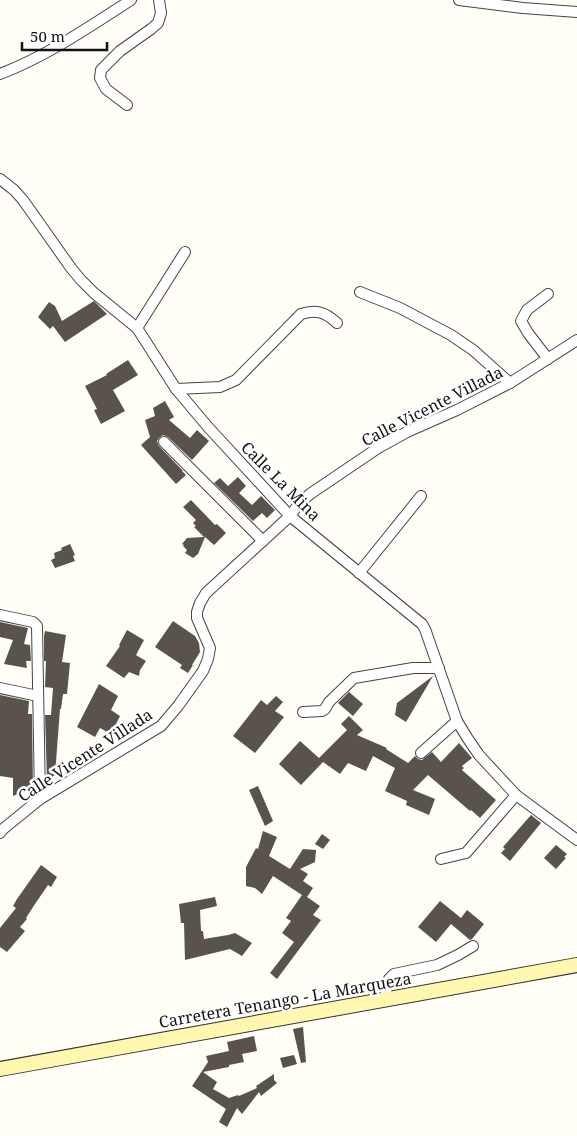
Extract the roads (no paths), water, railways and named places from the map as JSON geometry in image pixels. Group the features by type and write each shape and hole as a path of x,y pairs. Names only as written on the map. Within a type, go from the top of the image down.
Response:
{"main road":[{"name":"Carretera Tenango - La Marqueza","path":"0,1069 577,965"}],"street":[{"path":"0,74 40,57 131,0"},
{"path":"127,105 106,89 100,78 101,70 120,51 158,22 161,13 159,0"},
{"path":"459,0 577,12"},
{"name":"Calle La Mina","path":"0,179 23,200 70,268 81,280 137,328 176,389 208,428 290,516 422,624 457,721 479,755 516,795 577,840"},
{"path":"137,328 185,252"},
{"path":"360,292 400,308 452,335 473,350 510,383"},
{"path":"548,294 526,310 521,321 548,359"},
{"path":"176,389 220,387 236,380 301,314 309,311 320,312 330,316 337,323"},
{"name":"Calle Vicente Villada","path":"0,833 40,799 161,726 203,671 208,659 210,648 197,618 200,603 206,593 290,516 310,494 378,448 407,432 457,410 510,383 577,340"},
{"path":"164,442 263,541"},
{"path":"359,572 421,496"},
{"path":"0,615 32,622 36,626 40,799"},
{"path":"303,712 322,711 325,709 329,702 354,678 413,668 439,668"},
{"path":"0,688 38,696"},
{"path":"421,753 457,721"},
{"path":"441,859 466,853 516,795"},
{"path":"384,1000 389,979 394,974 437,965 458,956 473,946"}]}
